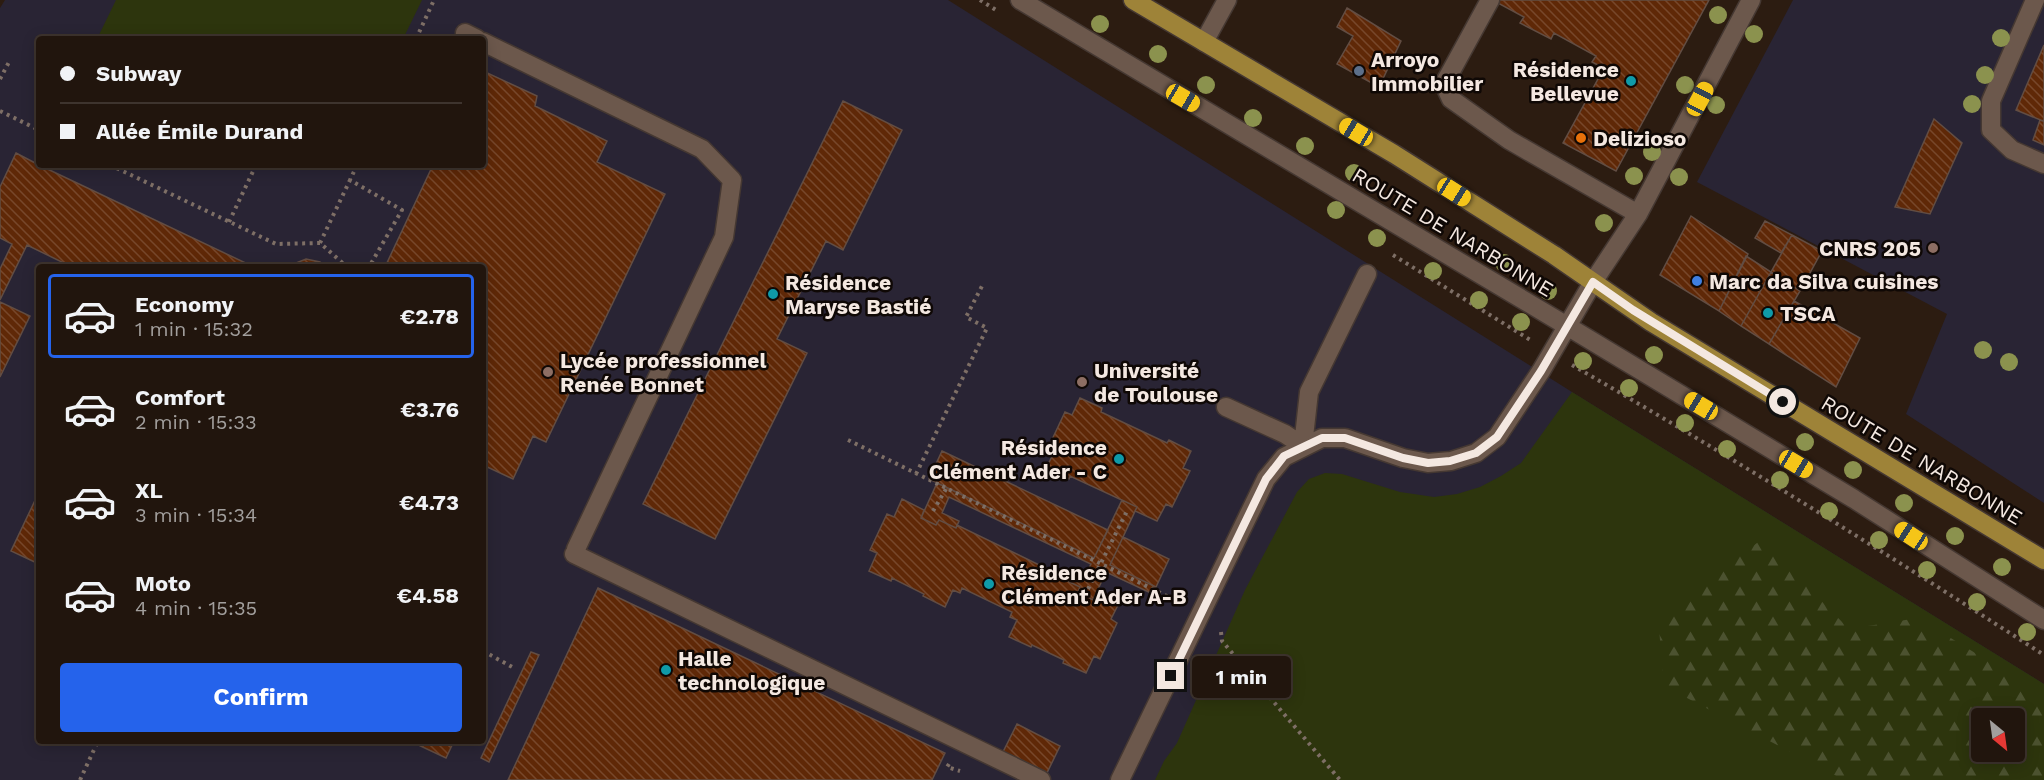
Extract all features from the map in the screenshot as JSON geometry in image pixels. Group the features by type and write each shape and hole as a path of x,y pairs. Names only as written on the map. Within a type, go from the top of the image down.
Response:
{"main road":[{"name":"ROUTE DE NARBONNE","path":"1133,0 1394,154 1554,255 1642,316 2044,560"}],"street":[{"name":"ROUTE DE NARBONNE","path":"1020,0 1854,499 2044,620"},
{"path":"1204,42 1227,0"},
{"path":"1120,780 1266,479 1284,456 1322,438 1345,438 1403,458 1428,463 1450,461 1476,453 1497,437 1541,371 1593,282 1638,214 1751,0"},
{"path":"2035,0 1991,101 1991,130 2012,150 2044,164"},
{"path":"1486,7 1444,84 1451,99 1509,140 1638,214"},
{"path":"486,43 702,149 732,180 724,237 575,552 1041,780"},
{"path":"1303,446 1309,392 1367,274"},
{"path":"1226,407 1285,434 1303,446"}],"path":[{"path":"417,36 434,0"},
{"path":"0,79 9,62"},
{"path":"0,111 36,129"},
{"path":"116,168 276,244 320,243 344,264"},
{"path":"229,222 255,168"},
{"path":"320,243 356,168"},
{"path":"350,180 402,210 371,264"},
{"path":"916,474 987,328 966,316 982,286"},
{"path":"1568,363 1759,477 2044,655"},
{"path":"848,440 1186,606"},
{"path":"933,511 946,489"},
{"path":"1088,589 1127,511"},
{"path":"1220,626 1222,641 1340,780"},
{"path":"486,653 514,669"},
{"path":"80,780 97,744"}],"shaded area":[{"name":"Université de Toulouse","path":"5,0 948,0 1572,392 2044,684 2044,780 0,780 0,8"},
{"name":"CNRS 205","path":"1793,0 2044,0 2044,503 1906,414 1947,314 1697,182"}],"green space":[{"path":"116,0 422,0 404,36 98,36"},
{"path":"1572,392 2044,684 2044,780 1155,780 1164,761 1177,743 1245,590 1297,492 1309,479 1325,473 1342,474 1400,492 1434,497 1457,494 1480,487 1521,463"},
{"path":"1761,540 1849,629 1918,618 2044,695 2044,780 1844,780 1664,686 1658,617"}],"building":[{"name":"Résidence Bellevue","path":"1497,0 1709,0 1616,171 1563,143 1604,68 1592,62 1596,56 1554,33 1551,39 1520,23 1524,17 1496,2"},
{"path":"1347,8 1401,41 1379,87 1337,64 1353,36 1337,27"},
{"path":"2044,45 2044,119 2043,121 2016,110"},
{"path":"486,72 537,96 535,106 607,141 597,162 665,194 546,442 533,436 513,479 486,466 486,264 386,264 432,168 486,168"},
{"name":"Résidence Maryse Bastié","path":"843,101 902,130 843,250 826,241 777,339 807,353 715,539 643,504"},
{"path":"1934,119 1962,143 1930,214 1895,207"},
{"path":"2044,119 2044,145 2033,140 2040,120"},
{"path":"16,153 36,163 36,168 45,168 248,264 66,264 27,245 0,300 0,269 12,244 0,238 0,187"},
{"path":"1691,216 1748,254 1719,311 1660,275"},
{"path":"1765,221 1792,235 1781,253 1755,238"},
{"path":"1792,235 1822,251 1800,291 1771,272"},
{"path":"1746,256 1771,272 1741,326 1719,311"},
{"path":"306,259 322,264 294,264"},
{"name":"TSCA","path":"1771,272 1800,291 1769,344 1741,326"},
{"path":"1794,301 1860,338 1836,387 1769,344"},
{"path":"0,302 30,316 0,377"},
{"name":"Résidence Clément Ader - C","path":"1080,398 1102,408 1101,412 1167,443 1169,440 1191,451 1183,468 1190,471 1172,507 1166,504 1157,521 1135,511 1137,507 1070,476 1069,479 1046,468 1055,451 1048,448 1065,412 1072,415"},
{"path":"942,451 1108,530 1094,558 929,479"},
{"path":"937,483 1094,558 1122,500 1137,507 1110,565 1156,587 1153,594 1106,572 1093,600 1078,592 1080,587 1063,579 1067,572 1083,580 1091,564 949,497 942,513 959,521 956,528 939,520 936,525 921,518"},
{"path":"36,498 36,563 11,551"},
{"name":"Résidence Clément Ader A-B","path":"902,499 924,510 921,518 936,525 939,520 956,528 957,525 1064,577 1063,579 1080,587 1078,592 1093,600 1097,592 1119,603 1111,619 1117,623 1100,659 1094,656 1086,673 1032,645 1031,647 1009,637 1017,620 1010,617 1012,612 962,588 960,593 953,590 945,607 892,578 891,581 869,571 877,553 870,550 887,514 894,517"},
{"path":"1123,537 1169,559 1156,587 1110,565"},
{"name":"Halle technologique","path":"598,588 945,753 932,780 508,780"},
{"path":"531,652 539,655 489,762 481,758"},
{"path":"1017,724 1060,746 1044,779 1000,758"},
{"path":"416,744 453,744 446,758"}],"place":[{"name":"Arroyo Immobilier","path":"1359,71"},
{"name":"Résidence Bellevue","path":"1631,81"},
{"name":"Delizioso","path":"1581,138"},
{"name":"CNRS 205","path":"1933,248"},
{"name":"Marc da Silva cuisines","path":"1697,281"},
{"name":"Résidence Maryse Bastié","path":"773,294"},
{"name":"TSCA","path":"1768,313"},
{"name":"Lycée professionnel Renée Bonnet","path":"548,372"},
{"name":"Université de Toulouse","path":"1082,382"},
{"name":"Résidence Clément Ader - C","path":"1119,459"},
{"name":"Résidence Clément Ader A-B","path":"989,584"},
{"name":"Halle technologique","path":"666,670"}],"route":[{"path":"1171,676 1266,479 1284,456 1322,438 1345,438 1403,458 1428,463 1450,461 1476,453 1497,437 1541,371 1593,282 1633,310 1783,402"}]}
